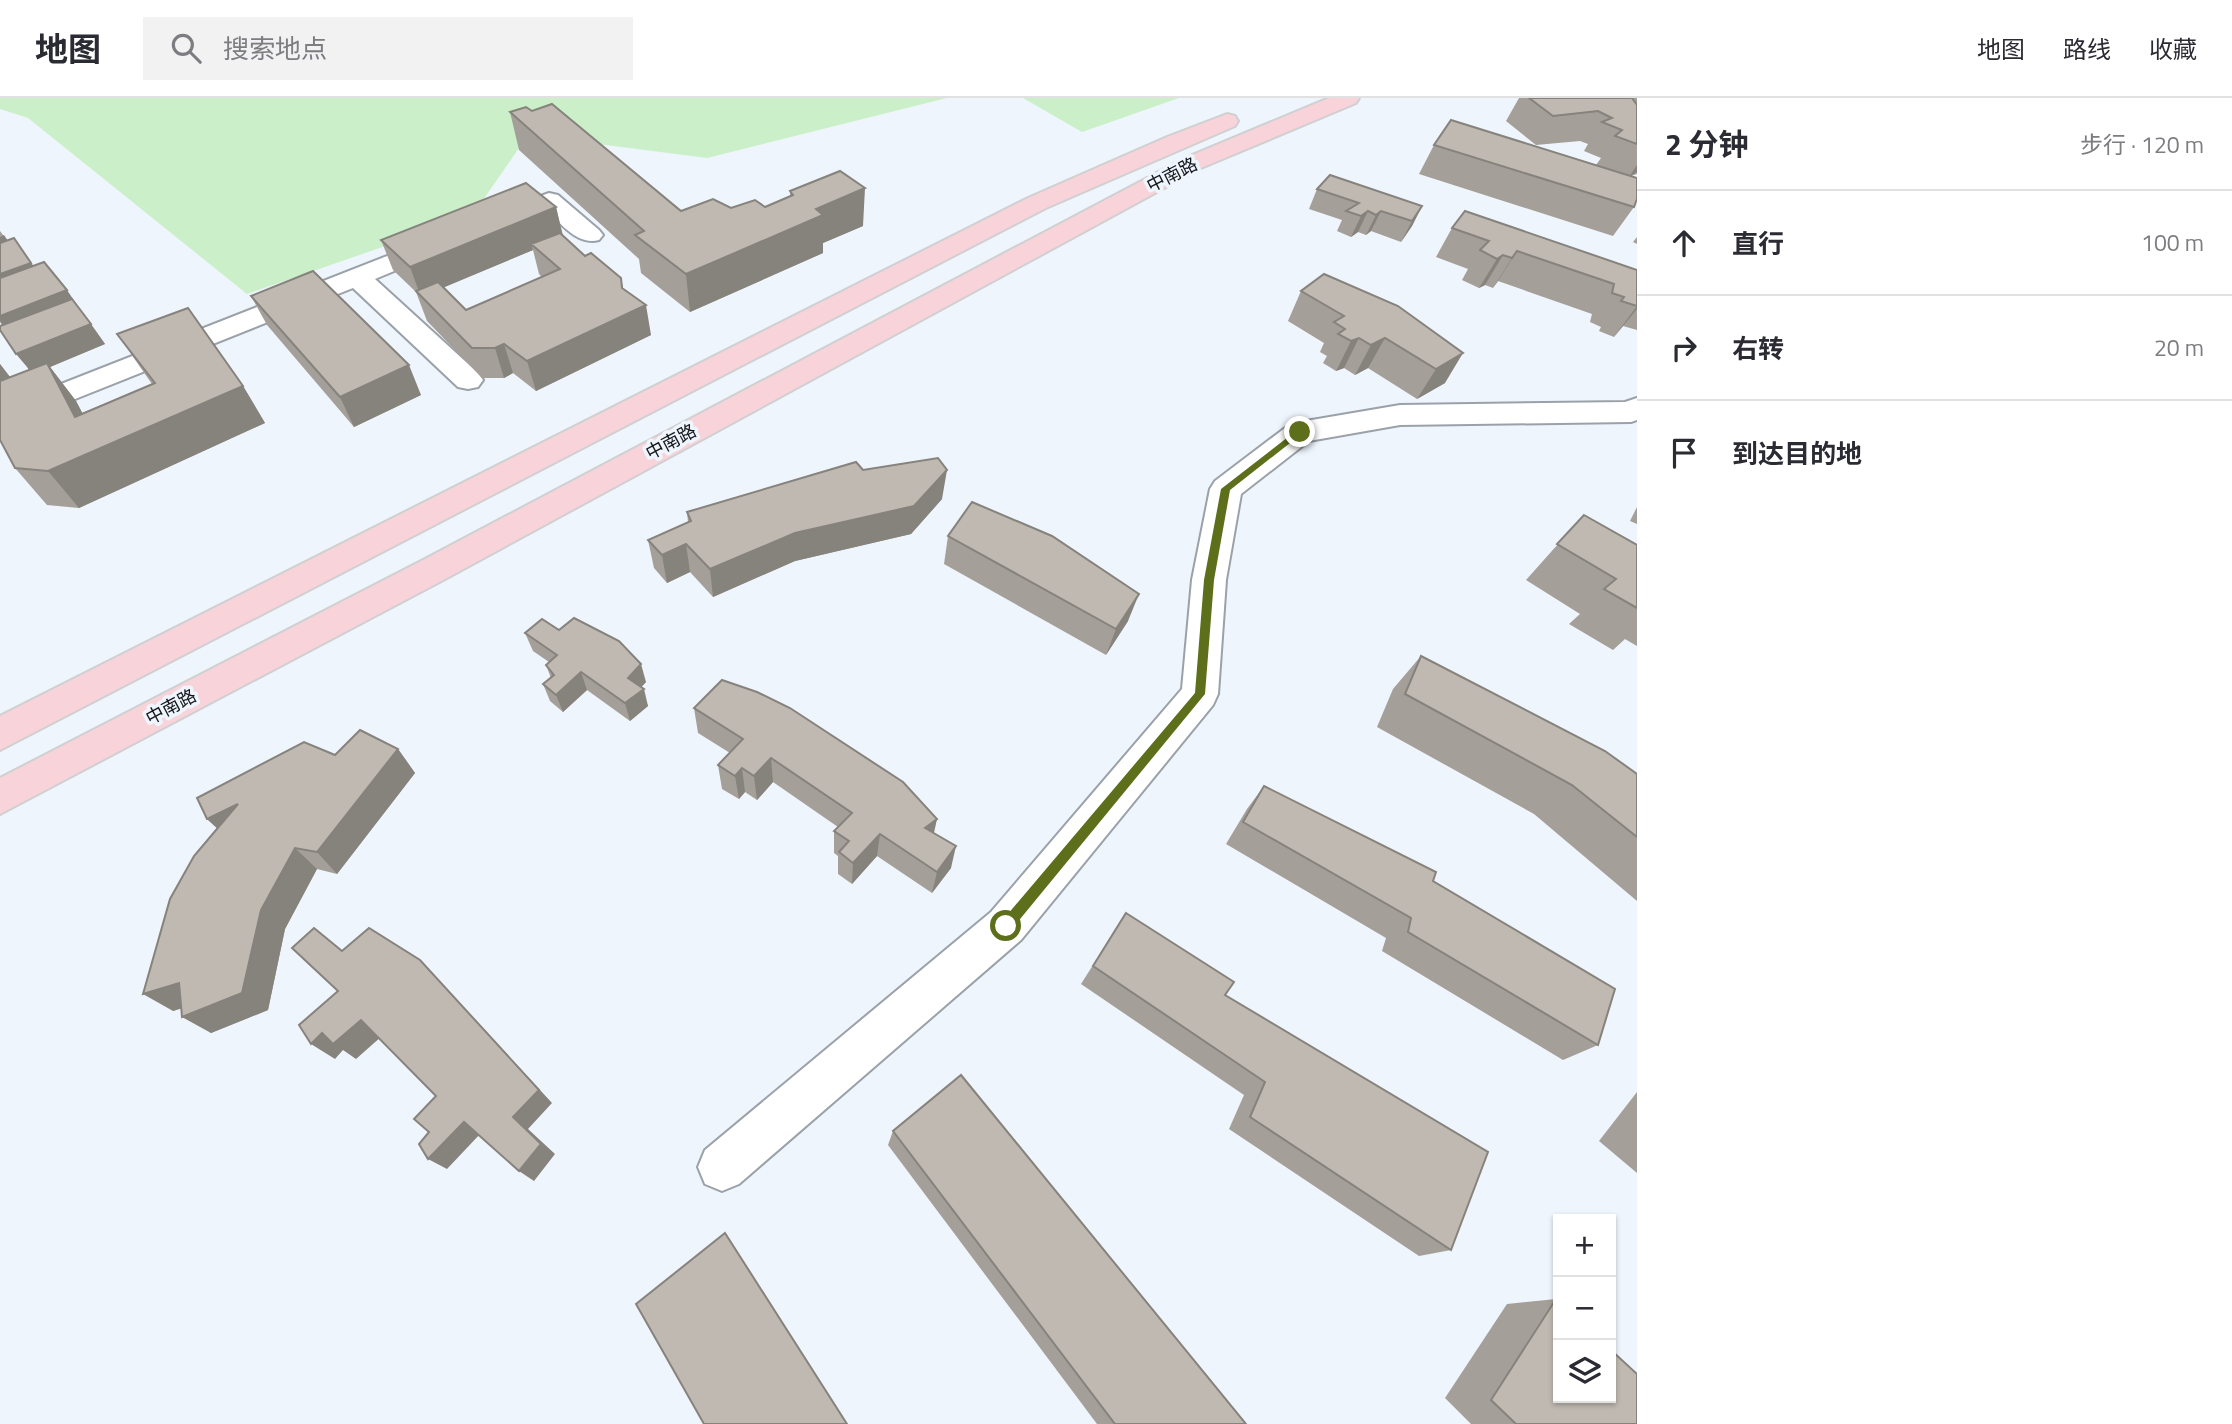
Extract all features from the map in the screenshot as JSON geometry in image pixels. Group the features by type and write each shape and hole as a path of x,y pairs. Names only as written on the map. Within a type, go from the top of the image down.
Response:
{"main road":[{"path":"0,734 1037,203 1175,142 1288,98"},
{"name":"中南路","path":"0,797 435,569 1182,169 1348,98"}],"street":[{"path":"0,419 549,200 590,235"},
{"path":"357,277 468,380"},
{"path":"722,1167 1006,926 1200,694 1209,580 1226,489 1300,432 1400,415 1631,412 1637,408"}],"green space":[{"path":"0,98 947,98 707,158 528,135 472,216 247,294 28,118 0,109"},
{"path":"1023,98 1179,98 1082,132"}],"building":[{"path":"1529,98 1632,98 1637,105 1637,144 1615,136 1622,130 1602,122 1612,118 1598,111 1553,116"},
{"path":"552,104 681,211 713,199 731,208 755,200 765,207 793,195 790,191 840,171 865,188 816,209 823,215 686,274 635,235 644,231 510,112 526,107 532,111"},
{"path":"1451,120 1637,178 1637,199 1634,207 1434,145"},
{"path":"1330,175 1422,206 1412,221 1381,211 1376,215 1368,211 1361,216 1346,211 1359,203 1317,189"},
{"path":"526,183 556,207 410,267 381,240"},
{"path":"1465,211 1637,270 1637,306 1621,301 1624,297 1612,293 1614,284 1517,251 1512,258 1503,255 1497,259 1480,250 1489,241 1452,228"},
{"path":"560,233 585,256 591,253 621,278 622,288 646,305 527,361 504,344 495,348 472,348 416,291 438,282 466,310 560,269 531,244"},
{"path":"14,238 31,263 0,274 0,243"},
{"path":"44,262 67,290 0,316 0,278"},
{"path":"313,271 409,365 340,397 251,296"},
{"path":"1324,274 1398,306 1463,353 1436,369 1385,338 1371,345 1359,338 1351,341 1338,334 1345,329 1334,322 1344,316 1301,291"},
{"path":"72,299 91,324 16,354 0,326"},
{"path":"188,308 243,386 48,471 15,468 0,440 0,381 47,363 75,417 155,383 117,334"},
{"path":"938,458 947,470 914,506 795,533 710,569 686,544 662,555 648,540 691,521 687,512 856,462 863,470"},
{"path":"972,502 1052,536 1139,594 1116,629 948,536"},
{"path":"1584,515 1637,545 1637,608 1604,589 1616,579 1557,544"},
{"path":"574,618 619,641 641,664 628,678 644,689 625,703 581,672 556,695 543,684 554,675 546,665 557,655 525,633 542,619 559,630"},
{"path":"1421,656 1605,751 1637,774 1637,837 1572,785 1405,694"},
{"path":"722,680 757,692 790,708 903,782 937,819 925,828 956,846 937,872 880,834 853,863 839,852 849,841 834,831 852,813 771,758 754,776 742,768 735,776 718,765 743,739 694,708"},
{"path":"360,730 398,749 317,852 295,848 261,910 242,993 182,1017 179,983 143,994 170,899 194,856 238,804 207,819 197,798 304,742 335,755"},
{"path":"1264,786 1436,872 1433,881 1615,989 1598,1045 1408,932 1411,918 1243,822"},
{"path":"1126,913 1234,982 1225,995 1488,1152 1451,1250 1250,1117 1265,1082 1093,966"},
{"path":"314,928 342,951 369,928 420,960 539,1090 513,1117 541,1144 519,1171 464,1122 428,1159 419,1144 429,1132 414,1119 436,1096 361,1020 333,1044 322,1033 311,1044 299,1025 338,991 292,948"},
{"path":"961,1075 1246,1424 1115,1424 893,1131"},
{"path":"725,1233 847,1424 704,1424 636,1304"},
{"path":"1553,1304 1553,1403 1616,1403 1616,1355 1637,1374 1637,1424 1516,1424 1491,1400"}],"route":[{"path":"1006,926 1200,694 1209,580 1226,489 1300,432"}]}
